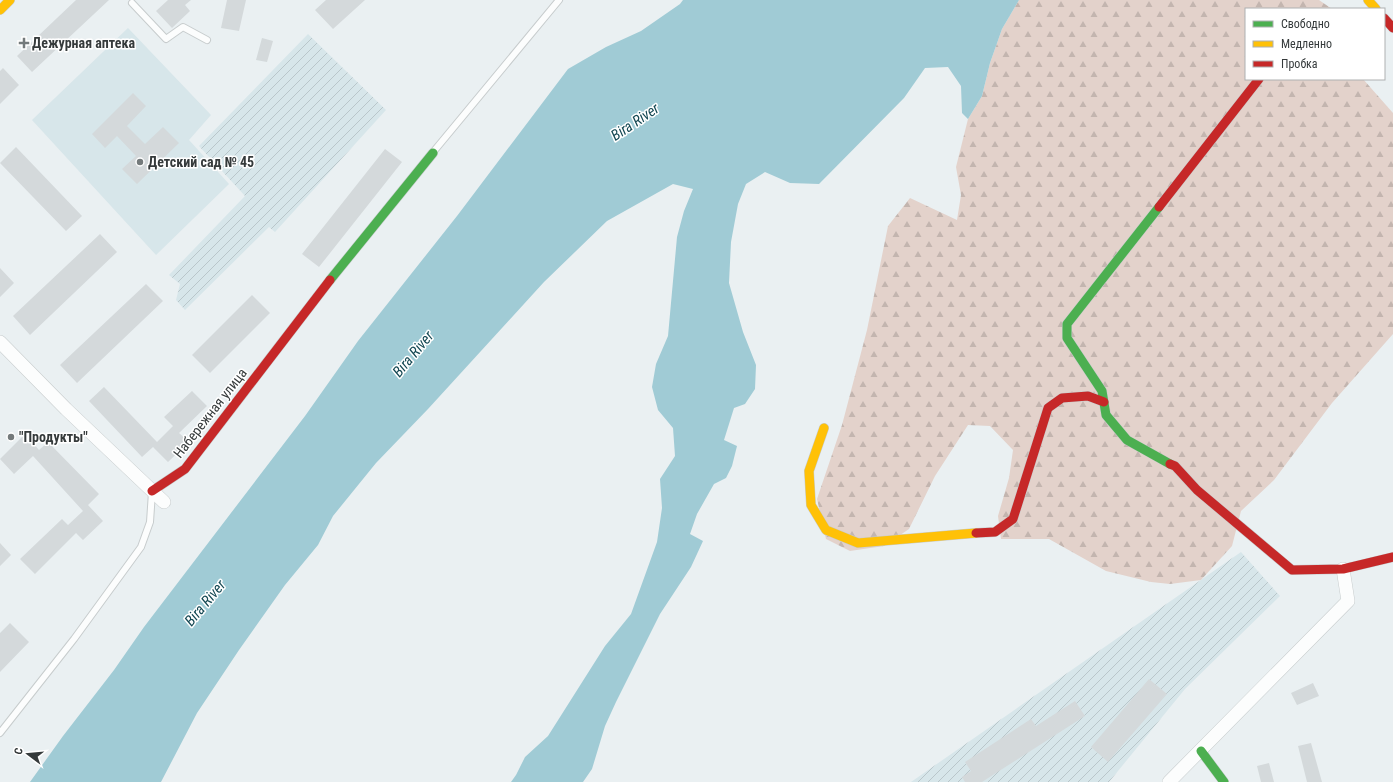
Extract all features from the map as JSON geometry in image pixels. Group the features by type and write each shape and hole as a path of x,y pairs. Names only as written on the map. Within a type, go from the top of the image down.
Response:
{"street":[{"path":"0,10 10,0"},
{"path":"1368,0 1375,8"},
{"path":"1385,19 1393,28"},
{"path":"1258,80 1067,324 1067,338 1102,391 1106,414 1127,440 1175,466 1197,490 1292,570 1343,569 1393,557"},
{"name":"Набережная улица","path":"152,491 185,469 328,282 433,153"},
{"path":"0,342 66,409 164,502"},
{"path":"824,428 809,471 811,505 826,530 858,543 995,532 1012,519 1048,408 1062,398 1088,396 1104,402"},
{"path":"1169,782 1348,601 1343,569"},
{"path":"1201,751 1224,782"}],"lane":[{"path":"433,153 559,0"},
{"path":"132,3 166,39 184,27 207,40"},
{"path":"0,733 74,639 141,547 150,522 152,491"}],"shaded area":[{"name":"Детский сад № 45","path":"128,28 211,115 189,140 229,184 156,255 32,120"},
{"path":"308,34 386,110 275,232 269,227 185,310 176,300 180,284 169,275 245,196 199,146"},
{"path":"1241,552 1280,596 1185,689 1109,782 911,782"}],"green space":[{"path":"1019,0 1319,0 1331,8 1245,8 1245,80 1364,80 1393,113 1393,334 1332,403 1274,480 1241,511 1232,546 1201,580 1170,584 1151,582 1106,571 1049,539 1001,539 998,516 1009,478 1013,450 990,426 968,425 935,476 909,529 884,546 850,551 826,539 817,499 842,425 867,330 888,226 910,198 957,220 961,195 956,167 968,119 982,96 990,63 1002,29"}],"water":[{"name":"Bira River","path":"683,0 1019,0 1002,29 990,63 982,96 968,119 962,113 961,86 948,67 925,68 904,98 819,184 790,183 765,172 746,184 738,204 731,242 729,283 743,332 756,365 755,389 745,404 734,408 724,440 737,446 732,466 726,478 714,484 697,514 690,534 703,541 691,567 660,614 616,702 605,726 592,769 583,782 511,782 525,757 548,736 605,646 631,614 657,542 662,508 660,479 675,456 673,428 658,410 652,387 656,364 668,336 677,237 684,211 693,189 673,184 607,221 544,282 428,409 376,463 333,516 318,545 285,585 239,650 197,713 161,782 30,782 114,670 144,627 305,416 358,341 457,216 568,69 606,47 641,31 680,4"}],"building":[{"path":"76,0 109,0 32,72 17,56"},
{"path":"168,0 191,0 185,5 190,11 172,28 156,11"},
{"path":"227,0 246,0 239,31 221,28"},
{"path":"326,0 365,0 333,29 315,10"},
{"path":"262,38 273,41 267,62 256,60"},
{"path":"3,68 19,85 0,104 0,71"},
{"path":"133,93 146,106 127,126 145,144 163,127 179,143 137,184 122,169 136,156 117,136 105,148 92,134"},
{"path":"16,147 82,216 66,231 0,163"},
{"path":"385,149 402,162 319,267 302,254"},
{"path":"100,234 117,252 30,335 13,316"},
{"path":"0,268 14,283 0,297"},
{"path":"146,284 163,301 77,383 60,365"},
{"path":"252,295 270,313 210,373 192,355"},
{"path":"104,387 157,442 173,426 164,417 192,391 207,406 179,433 189,442 168,462 153,447 142,457 89,401"},
{"path":"25,434 39,450 48,442 99,494 88,505 103,521 83,540 76,533 35,574 20,559 62,519 68,525 83,511 33,456 14,474 0,459"},
{"path":"0,543 11,555 0,566"},
{"path":"10,623 29,642 0,672 0,633"},
{"path":"1149,679 1167,694 1108,762 1091,747"},
{"path":"1313,683 1319,696 1297,705 1291,693"},
{"path":"1075,701 1085,716 982,782 965,782 962,777 971,771 965,762 1031,719 1036,726"},
{"path":"1311,743 1322,782 1307,782 1298,746"},
{"path":"1269,763 1274,782 1261,782 1257,766"}],"traffic: fast":[{"path":"330,280 433,153"},
{"path":"1159,207 1067,324 1067,338 1102,391 1106,415 1127,440 1170,464"},
{"path":"1201,751 1224,782"}],"traffic: slow":[{"path":"0,10 10,0"},
{"path":"1368,0 1375,8"},
{"path":"824,428 809,471 811,505 826,530 858,543 976,533"}],"traffic: jam":[{"path":"1385,19 1393,28"},
{"path":"1159,207 1258,80"},
{"path":"152,491 185,469 330,280"},
{"path":"976,533 995,532 1013,519 1048,408 1062,398 1088,396 1104,402"},
{"path":"1170,464 1175,466 1197,490 1292,570 1343,569 1393,557"}],"place":[{"name":"Дежурная аптека","path":"24,43"},
{"name":"Детский сад № 45","path":"140,162"},
{"name":"\"Продукты\"","path":"11,437"}]}
